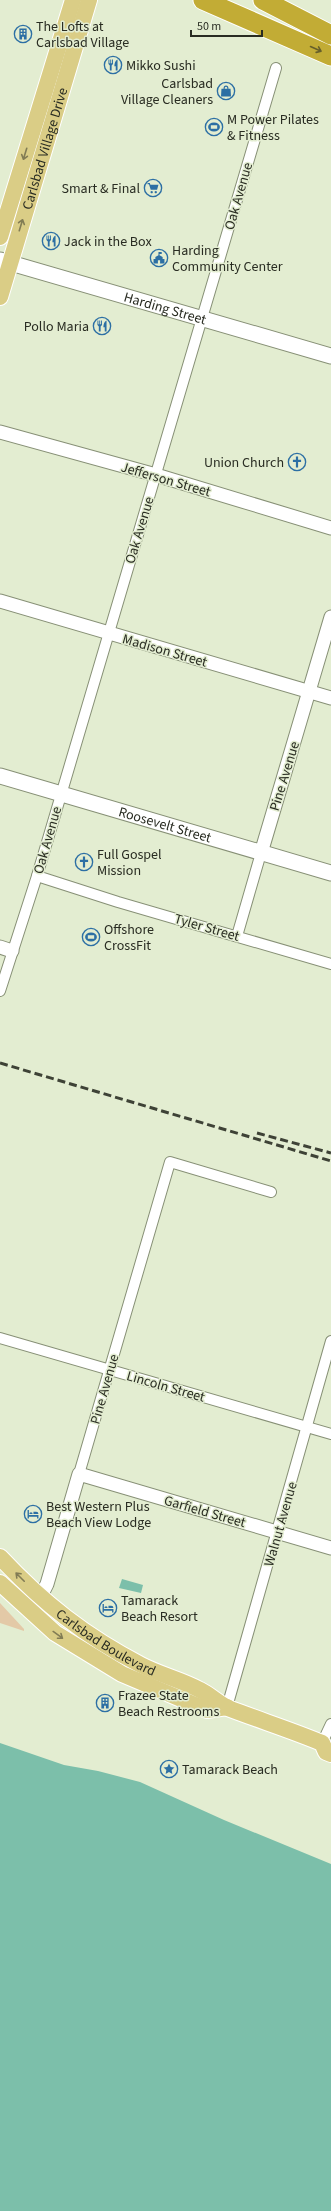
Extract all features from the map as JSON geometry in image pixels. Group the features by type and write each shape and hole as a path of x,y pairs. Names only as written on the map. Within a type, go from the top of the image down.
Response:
{"highway":[{"path":"203,0 331,56"},
{"path":"263,0 331,35"}],"main road":[{"name":"Carlsbad Village Drive","path":"0,237 41,100 74,0"},
{"name":"Carlsbad Village Drive","path":"0,297 5,261 51,125 89,0"},
{"path":"50,73 54,79 56,91 60,95"},
{"path":"41,100 47,105 47,121 51,125"},
{"name":"Harding Street","path":"5,261 331,356"},
{"name":"Roosevelt Street","path":"0,776 331,873"},
{"name":"Carlsbad Boulevard","path":"0,1557 40,1598 64,1618 95,1640 143,1666 200,1690 227,1707 289,1729 328,1745"},
{"name":"Carlsbad Boulevard","path":"0,1583 28,1610 72,1645 122,1674 207,1710 227,1707"}],"street":[{"name":"Oak Avenue","path":"0,991 6,949 37,876 60,794 156,476 276,68"},
{"name":"Jefferson Street","path":"0,432 331,528"},
{"name":"Madison Street","path":"0,601 108,634 331,698"},
{"name":"Pine Avenue","path":"237,936 331,617"},
{"name":"Tyler Street","path":"37,876 331,964"},
{"name":"Pine Avenue","path":"28,1610 40,1598 47,1584 170,1162 271,1192"},
{"name":"Lincoln Street","path":"0,1338 331,1434"},
{"name":"Walnut Avenue","path":"227,1707 308,1427 331,1341"},
{"name":"Garfield Street","path":"79,1474 331,1548"},
{"path":"328,1745 331,1724"}],"shaded area":[{"path":"0,1603 24,1629 24,1631 0,1623"}],"water":[{"path":"122,1579 143,1585 141,1593 119,1588"},
{"path":"0,1743 64,1765 98,1771 140,1782 224,1820 331,1864 331,2211 0,2211"}],"railway":[{"path":"0,1063 331,1161"},
{"path":"257,1133 331,1153"}],"place":[{"name":"The Lofts at Carlsbad Village","path":"23,34"},
{"name":"Mikko Sushi","path":"113,65"},
{"name":"Carlsbad Village Cleaners","path":"226,91"},
{"name":"M Power Pilates & Fitness","path":"214,127"},
{"name":"Smart & Final","path":"153,188"},
{"name":"Jack in the Box","path":"51,241"},
{"name":"Harding Community Center","path":"159,258"},
{"name":"Pollo Maria","path":"102,326"},
{"name":"Union Church","path":"297,462"},
{"name":"Full Gospel Mission","path":"84,862"},
{"name":"Offshore CrossFit","path":"91,937"},
{"name":"Best Western Plus Beach View Lodge","path":"33,1514"},
{"name":"Tamarack Beach Resort","path":"108,1608"},
{"name":"Frazee State Beach Restrooms","path":"105,1703"},
{"name":"Tamarack Beach","path":"169,1769"}]}
